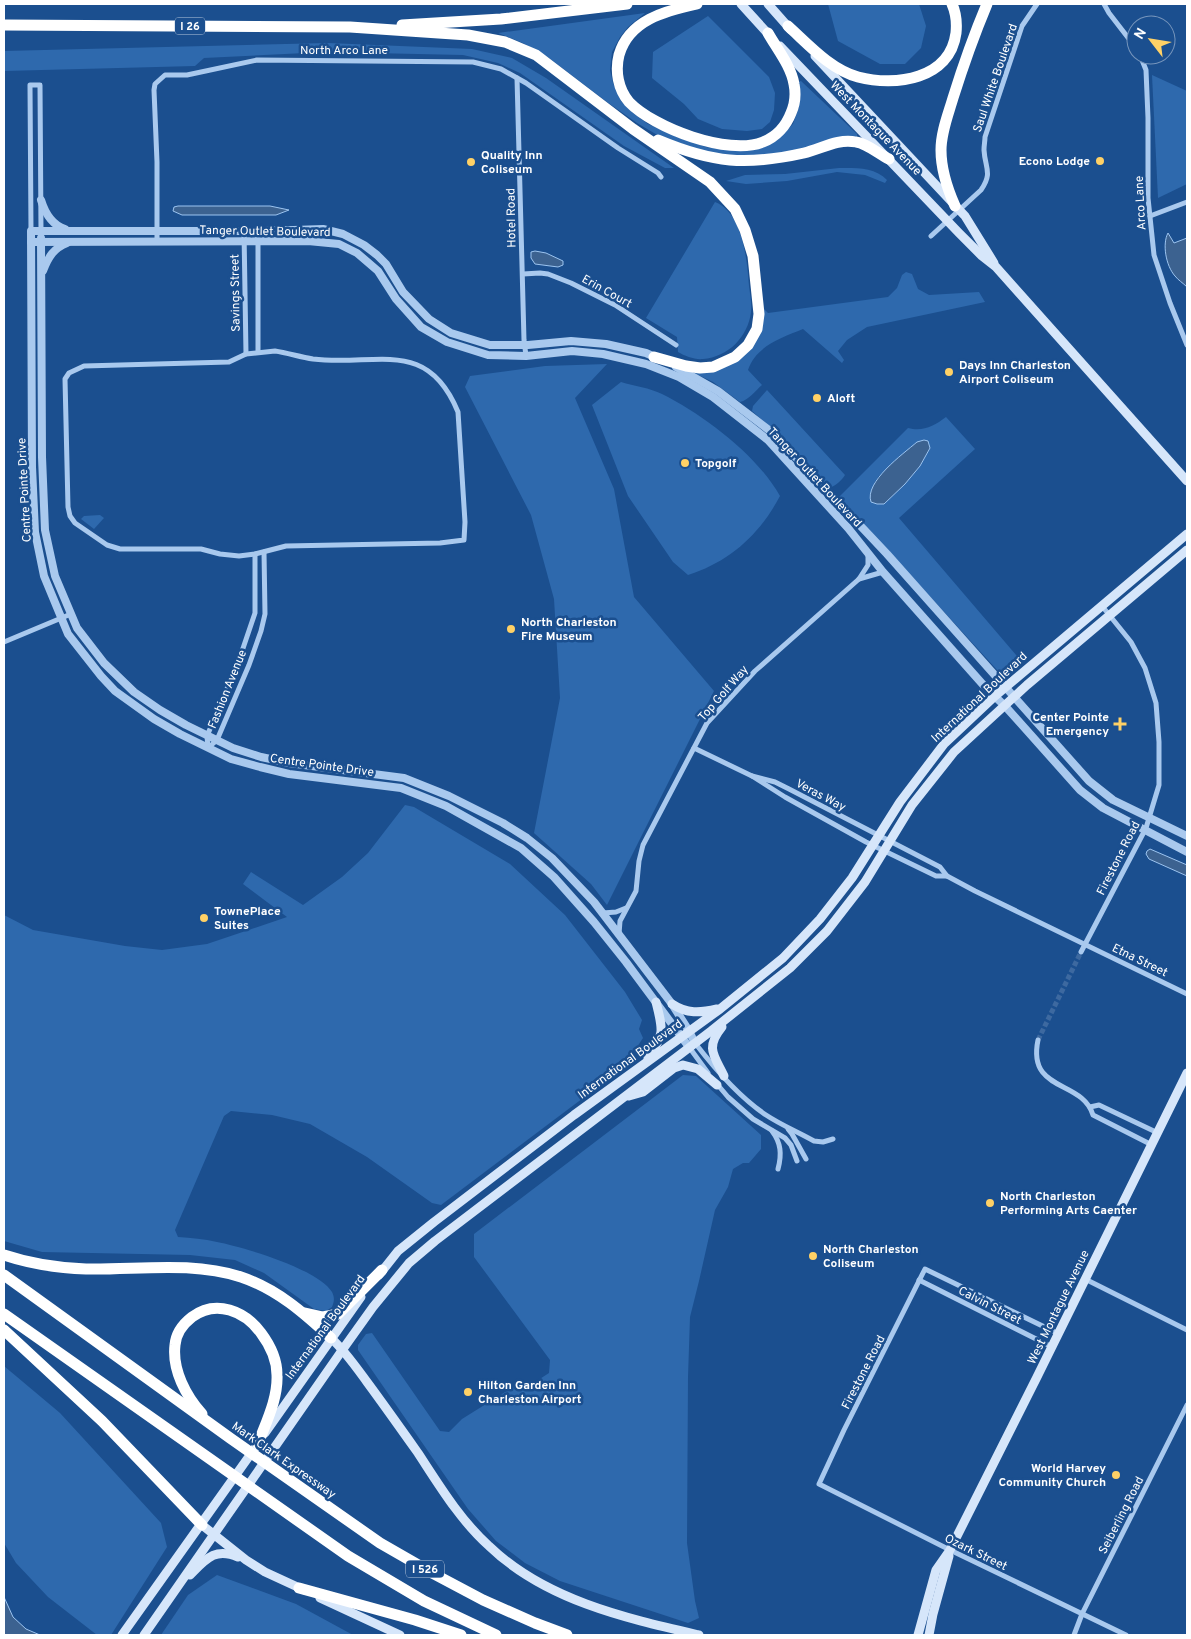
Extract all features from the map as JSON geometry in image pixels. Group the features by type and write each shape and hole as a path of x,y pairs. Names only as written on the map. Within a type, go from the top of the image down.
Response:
{"highway":[{"name":"I 26","path":"4,25 350,27 501,19 627,4"},
{"path":"697,4 669,10 642,23 625,40 618,62 617,73 619,83 628,101 643,113 679,133 706,141 744,145 762,143 772,138 781,130 793,109 796,97 794,82 768,33"},
{"path":"788,26 834,66 857,77 882,82 906,80 927,74 943,62 954,45 957,26 955,10 952,4"},
{"path":"957,208 946,187 941,151 943,130 966,56 986,4"},
{"path":"350,27 468,35 506,42 536,55 633,128 710,182 724,196 735,209 746,230 753,256 759,314 757,329 748,345 735,357 713,367 686,366 654,357"},
{"path":"622,119 658,140 682,150 710,158 763,161 810,151 843,141 865,144 873,151 889,159"},
{"path":"4,1255 23,1262 60,1267 87,1269 195,1268 241,1277 288,1301 305,1313 332,1338"},
{"path":"305,1313 323,1317 338,1314 382,1270"},
{"name":"Mark Clark Expressway","path":"4,1275 367,1535 434,1574 508,1612 567,1635"},
{"path":"230,1438 201,1413 182,1383 175,1364 175,1345 184,1324 196,1313 212,1308 227,1308 242,1315 258,1329 272,1352 277,1376 275,1396 258,1444"},
{"name":"I 526","path":"4,1314 370,1570 424,1601 496,1635"},
{"path":"4,1330 102,1421 202,1525"},
{"path":"299,1588 415,1620 461,1635"}],"main road":[{"name":"West Montague Avenue","path":"741,4 982,256 996,266"},
{"name":"West Montague Avenue","path":"770,6 957,208 970,223 996,266 1187,481"},
{"name":"International Boulevard","path":"122,1635 202,1525 353,1307 398,1251 514,1161 720,1009 783,958 820,919 852,878 900,802 944,744 995,696 1187,534"},
{"name":"International Boulevard","path":"144,1635 343,1349 373,1307 409,1263 435,1241 731,1016 790,968 827,931 865,882 912,805 954,752 1014,696 1187,550"},
{"path":"646,1063 662,1035 656,1002"},
{"path":"672,1004 685,1011 694,1012 720,1009"},
{"path":"724,1076 713,1054 712,1046 716,1035 731,1016"},
{"path":"624,1097 643,1092 674,1068 683,1064 698,1068 717,1085"},
{"name":"West Montague Avenue","path":"918,1635 936,1570 950,1550 1059,1334 1187,1073"},
{"path":"332,1338 343,1349 395,1420 461,1515 487,1545 513,1568 548,1589 594,1607 657,1626 699,1635"},
{"path":"202,1525 246,1560 265,1572 400,1635"},
{"name":"West Montague Avenue","path":"928,1635 950,1550"},
{"path":"174,1591 211,1556 221,1552 246,1560"}],"street":[{"name":"Saul White Boulevard","path":"957,208 981,190 987,180 988,172 984,148 986,137 1022,26 1037,4"},
{"path":"1104,4 1126,35"},
{"name":"North Arco Lane","path":"157,242 155,84 165,75 187,76 257,60 434,60 473,62 500,69 518,78 551,100 618,148 658,172 661,177"},
{"name":"Arco Lane","path":"1144,65 1146,70 1148,118 1148,198 1154,255 1170,303 1187,345"},
{"name":"Hotel Road","path":"518,78 524,345 526,356"},
{"name":"Centre Pointe Drive","path":"30,85 40,85 42,457 45,530 55,576 77,628 104,663 134,692 160,710 207,736 233,748 270,759 317,768 404,778 448,796 527,838 552,858 603,913 672,1004 689,1031 692,1045 681,1037 626,962 580,907 539,863 520,848 446,806 401,788 289,774 231,759 154,719 115,690 101,676 68,634 44,576 35,532 32,466 30,85"},
{"path":"41,200 50,220 59,228 72,232"},
{"path":"1150,216 1187,202"},
{"path":"931,236 957,208"},
{"name":"Tanger Outlet Boulevard","path":"31,231 258,231 323,229 343,234 364,245 377,255 386,264 403,292 428,319 451,332 490,345 524,345 571,341 606,344 646,353 692,375 718,391 774,434 887,554 1089,781 1112,800 1187,836"},
{"name":"Savings Street","path":"244,231 246,354"},
{"name":"Savings Street","path":"258,231 258,352"},
{"name":"Tanger Outlet Boulevard","path":"31,242 308,241 339,244 357,253 378,271 396,299 421,326 447,342 488,355 526,356 572,351 603,354 646,364 679,377 713,397 768,440 848,528 883,572 986,688 1005,706 1080,790 1103,808 1187,852"},
{"path":"41,276 46,263 56,248 72,242"},
{"name":"Erin Court","path":"522,274 548,274 571,282 615,305 676,345"},
{"path":"275,350 313,359 402,360 422,366 432,373 452,397 458,412 465,522 464,540 440,543 286,546 239,556 220,554 201,548 120,549 107,545 75,522 70,516 68,507 65,379 69,373 84,366 229,362 246,354 275,350"},
{"name":"Fashion Avenue","path":"208,748 217,740 249,665 261,631 264,614 264,552"},
{"name":"Fashion Avenue","path":"208,748 207,736 238,663 255,613 255,554"},
{"name":"Top Golf Way","path":"619,934 620,921 636,890 643,845 707,723 755,671 859,580 868,565 868,554"},
{"name":"Top Golf Way","path":"859,580 883,572"},
{"name":"Firestone Road","path":"1081,952 1145,830 1159,785 1159,742 1156,703 1145,668 1131,642 1102,605"},
{"path":"4,642 71,614"},
{"name":"Veras Way","path":"694,748 752,776 785,797 872,845 936,876 947,876"},
{"name":"Veras Way","path":"752,776 775,782 940,867 947,876"},
{"name":"Etna Street","path":"947,876 1187,994"},
{"path":"603,913 616,912 626,908"},
{"path":"1038,1040 1036,1048 1037,1061 1042,1072 1050,1080 1077,1094 1090,1107 1093,1115 1152,1145"},
{"path":"692,1045 752,1104 766,1115 785,1127 814,1141 823,1142 832,1139"},
{"path":"692,1045 717,1085 753,1119 785,1138 792,1145 797,1161"},
{"path":"1090,1107 1099,1105 1158,1133"},
{"path":"785,1127 792,1134 806,1158"},
{"path":"770,1128 780,1145 781,1158 778,1169"},
{"name":"Firestone Road","path":"819,1484 925,1269"},
{"name":"Calvin Street","path":"925,1269 1059,1334"},
{"path":"1085,1279 1187,1330"},
{"name":"Calvin Street","path":"919,1280 1052,1347"},
{"name":"Seiberling Road","path":"1074,1635 1082,1614 1187,1405"},
{"name":"Ozark Street","path":"819,1484 1126,1635"}],"shaded area":[{"path":"828,4 919,4 926,26 921,48 905,64 880,64 838,41"},
{"path":"645,13 628,27 620,37 612,52 610,70 613,83 621,101 648,124 706,147 727,150 776,141 793,124 799,107 798,82 801,81 857,134 857,138 838,137 799,150 767,156 713,154 659,136 607,102 549,58 523,43 498,33"},
{"path":"708,16 769,77 775,93 774,110 770,122 762,129 747,131 722,129 698,119 684,104 652,78 653,52"},
{"path":"328,43 472,49 512,58 546,78 674,168 665,168 624,146 520,73 498,63 463,55 326,52 204,58 195,66 4,71 4,51"},
{"path":"1152,75 1187,91 1187,184 1158,198"},
{"path":"839,168 871,170 887,180 885,183 865,175 837,172 787,181 746,184 726,181 745,175 785,174"},
{"path":"715,202 732,216 742,238 747,263 751,312 746,330 735,344 721,354 697,359 678,352 677,337 646,318"},
{"path":"270,206 289,210 276,215 182,215 173,211 174,207"},
{"path":"1168,233 1174,243 1187,238 1187,287 1175,276 1169,267 1165,249"},
{"path":"531,252 546,253 563,261 563,265 558,267 535,264 531,258"},
{"path":"906,272 912,274 918,289 929,295 979,292 985,302 867,327 847,340 838,351 844,360 842,363 803,329 795,332 770,344 757,355 748,370 762,385 749,397 740,402 713,382 688,370 718,369 762,322 764,309 768,313 888,297 897,288 902,275"},
{"path":"607,364 575,398 614,489 634,597 714,691 607,905 591,884 534,833 560,698 554,599 531,515 465,387 470,376 545,366"},
{"name":"Topgolf","path":"621,382 662,394 712,425 744,451 770,481 780,496 763,523 753,534 742,545 717,563 688,575 673,562 628,496 592,405"},
{"path":"767,390 845,475 836,485 828,488 777,433 752,411 753,406"},
{"path":"946,417 975,449 899,518 1023,663 1008,674 999,672 839,497 908,428 923,429","holes":["917,442 930,448 920,466 884,504 874,483 879,476"]},
{"path":"928,441 930,448 920,466 905,484 884,504 871,502 870,494 879,477 917,442"},
{"path":"100,515 104,518 94,529 81,519 84,516"},
{"path":"405,805 414,807 510,864 565,915 625,992 642,1020 639,1029 643,1038 635,1050 625,1058 627,1065 441,1205 432,1203 367,1157 310,1124 272,1115 231,1111 224,1116 175,1230 178,1237 207,1240 261,1254 312,1275 324,1283 332,1292 334,1298 332,1307 326,1311 314,1309 264,1273 235,1260 190,1255 42,1252 4,1241 4,915 33,930 125,946 162,950 207,944 287,917 243,884 251,872 303,905 342,877 368,853"},
{"path":"1150,849 1187,865 1187,876 1149,859 1146,854"},
{"path":"683,1075 696,1076 761,1135 761,1149 749,1163 743,1163 733,1169 728,1187 715,1210 690,1317 687,1543 699,1618 688,1623 560,1581 525,1563 496,1541 468,1509 358,1350 358,1345 366,1334 372,1333 440,1431 449,1432 462,1419 523,1381 532,1384 549,1373 550,1360 474,1257 474,1234"},
{"path":"4,1366 60,1413 161,1523 167,1547 111,1635 97,1635 48,1597 16,1563 4,1543"},
{"path":"217,1575 296,1604 353,1635 161,1635 188,1595"},
{"path":"4,1597 13,1617 26,1629 40,1635 4,1635"}],"tunnel":[{"path":"1038,1040 1081,952"}],"place":[{"name":"Econo Lodge","path":"1100,161"},
{"name":"Quality Inn Coliseum","path":"471,162"},
{"name":"Days Inn Charleston Airport Coliseum","path":"949,372"},
{"name":"Aloft","path":"817,398"},
{"name":"Topgolf","path":"685,463"},
{"name":"North Charleston Fire Museum","path":"511,629"},
{"name":"Center Pointe Emergency","path":"1120,724"},
{"name":"TownePlace Suites","path":"204,918"},
{"name":"North Charleston Performing Arts Caenter","path":"990,1203"},
{"name":"North Charleston Coliseum","path":"813,1256"},
{"name":"Hilton Garden Inn Charleston Airport","path":"468,1392"},
{"name":"World Harvey Community Church","path":"1116,1475"}]}
